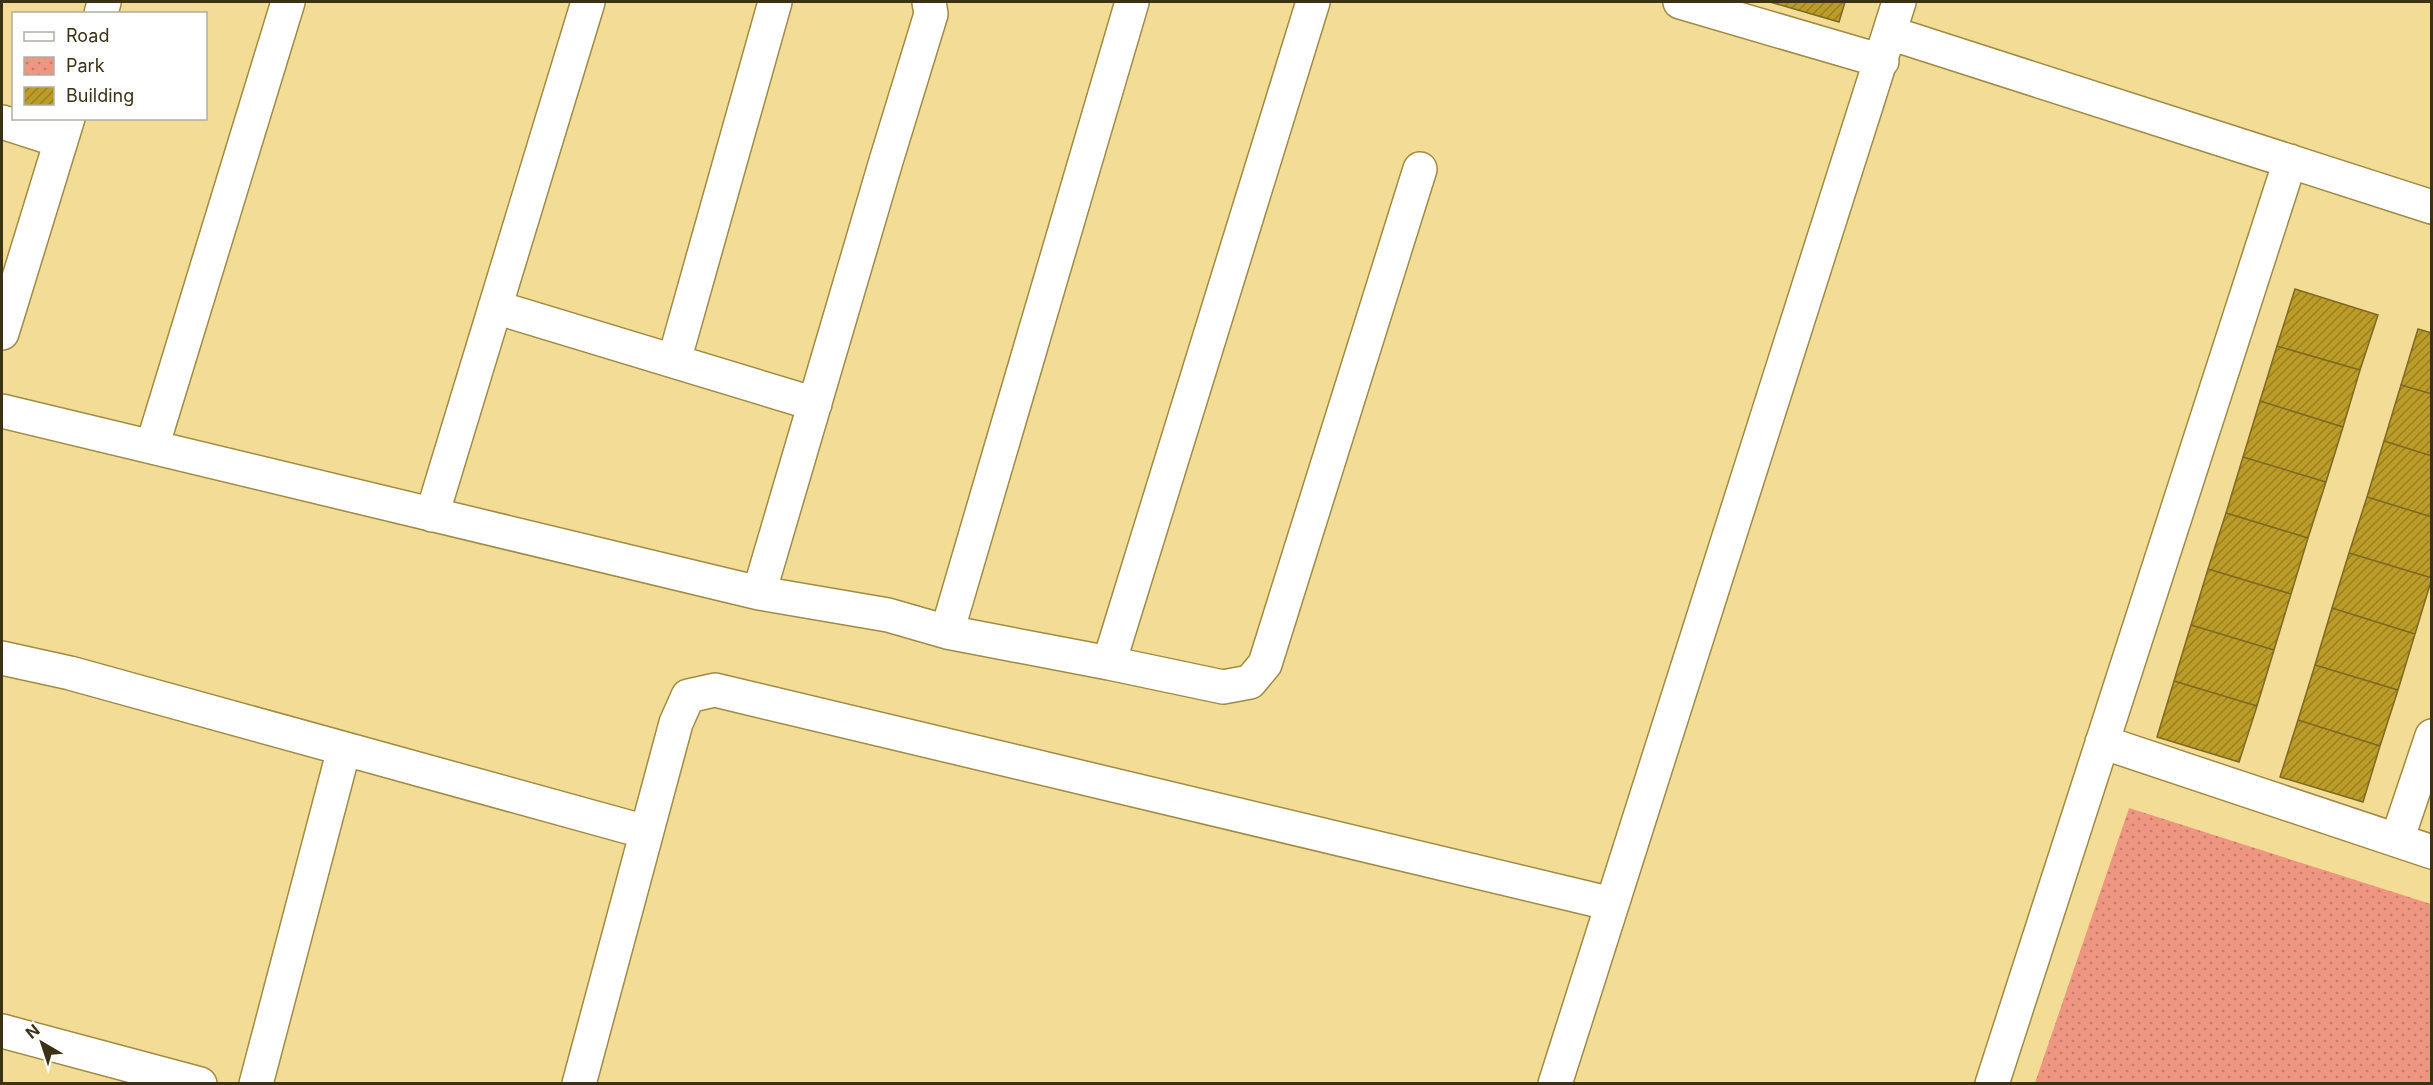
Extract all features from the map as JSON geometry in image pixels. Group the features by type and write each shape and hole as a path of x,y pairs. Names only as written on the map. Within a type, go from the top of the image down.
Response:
{"street":[{"path":"152,447 288,2"},
{"path":"432,515 588,2"},
{"path":"674,361 775,2"},
{"path":"759,593 931,14 929,2"},
{"path":"946,632 1132,2"},
{"path":"1109,663 1313,2"},
{"path":"1680,2 1886,47 2290,161 2432,207"},
{"path":"1555,1083 1899,2"},
{"path":"2,122 65,130 4,313"},
{"path":"1992,1083 2290,161"},
{"path":"2,411 759,593 888,615 946,632 1223,687 1250,682 1265,664 1420,169"},
{"path":"495,307 815,404"},
{"path":"2,658 70,673 646,832"},
{"path":"579,1083 676,723 687,696 715,690 1612,904"},
{"path":"2397,840 2432,736"},
{"path":"2102,742 2432,852"},
{"path":"256,1083 344,749"},
{"path":"2,1031 200,1083"}],"green space":[{"path":"2129,808 2431,904 2431,1083 2035,1083"}],"building":[{"path":"1770,2 1845,2 1839,22"},
{"path":"2295,289 2378,315 2360,370 2277,346"},
{"path":"2418,329 2432,333 2432,394 2401,385"},
{"path":"2277,346 2360,370 2343,427 2260,401"},
{"path":"2401,385 2432,394 2432,456 2384,441"},
{"path":"2260,401 2343,427 2326,482 2243,457"},
{"path":"2384,441 2432,456 2432,517 2367,497"},
{"path":"2243,457 2326,482 2308,538 2226,513"},
{"path":"2367,497 2432,517 2432,578 2349,553"},
{"path":"2226,513 2308,538 2291,594 2208,569"},
{"path":"2349,553 2432,578 2415,634 2332,608"},
{"path":"2208,569 2291,594 2274,650 2191,625"},
{"path":"2332,608 2415,634 2398,690 2315,665"},
{"path":"2191,625 2274,650 2257,706 2174,681"},
{"path":"2315,665 2398,690 2380,746 2298,720"},
{"path":"2174,681 2257,706 2239,762 2157,737"},
{"path":"2298,720 2380,746 2363,802 2280,777"}]}
